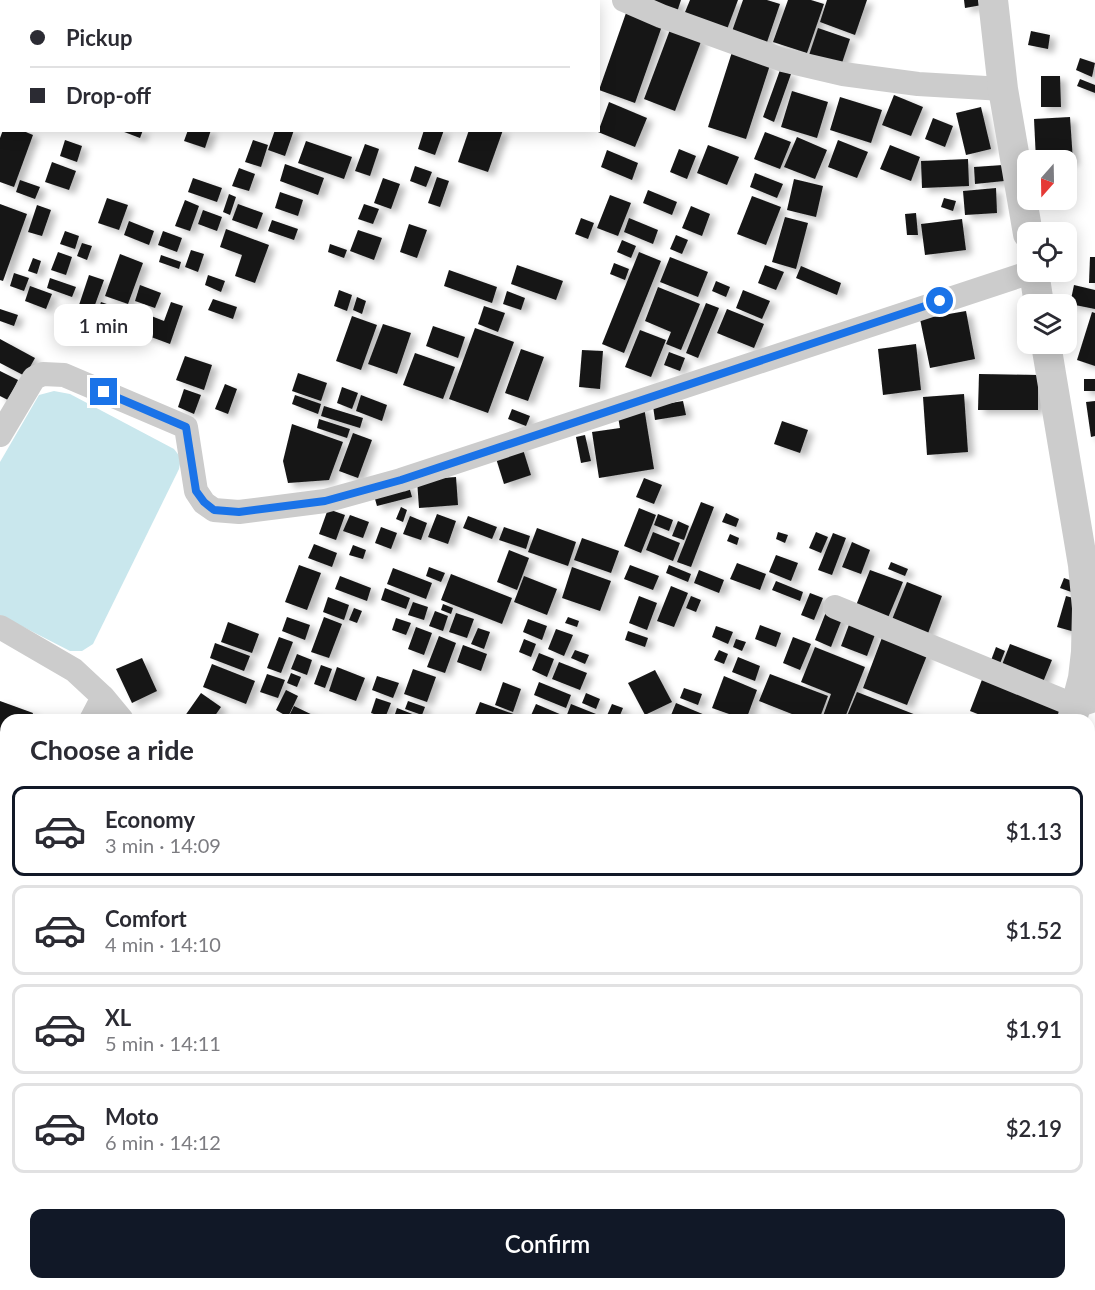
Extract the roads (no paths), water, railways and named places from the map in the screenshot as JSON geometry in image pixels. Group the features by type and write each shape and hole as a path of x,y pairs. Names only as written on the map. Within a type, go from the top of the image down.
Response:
{"street":[{"path":"624,0 661,16 783,60 843,74 918,84 1003,88"},
{"path":"993,0 1003,88 1026,222"},
{"path":"0,435 34,378 43,374 64,375 186,427 196,491 214,510 239,512 325,501 401,480 1017,277"},
{"path":"835,607 1081,709 1086,652 1089,566 1048,354"},
{"path":"0,627 74,670 103,697 117,714"},
{"path":"94,714 103,697"}],"water":[{"path":"54,391 70,394 174,449 181,458 179,469 93,644 82,651 70,651 0,615 0,462 39,395"}]}
